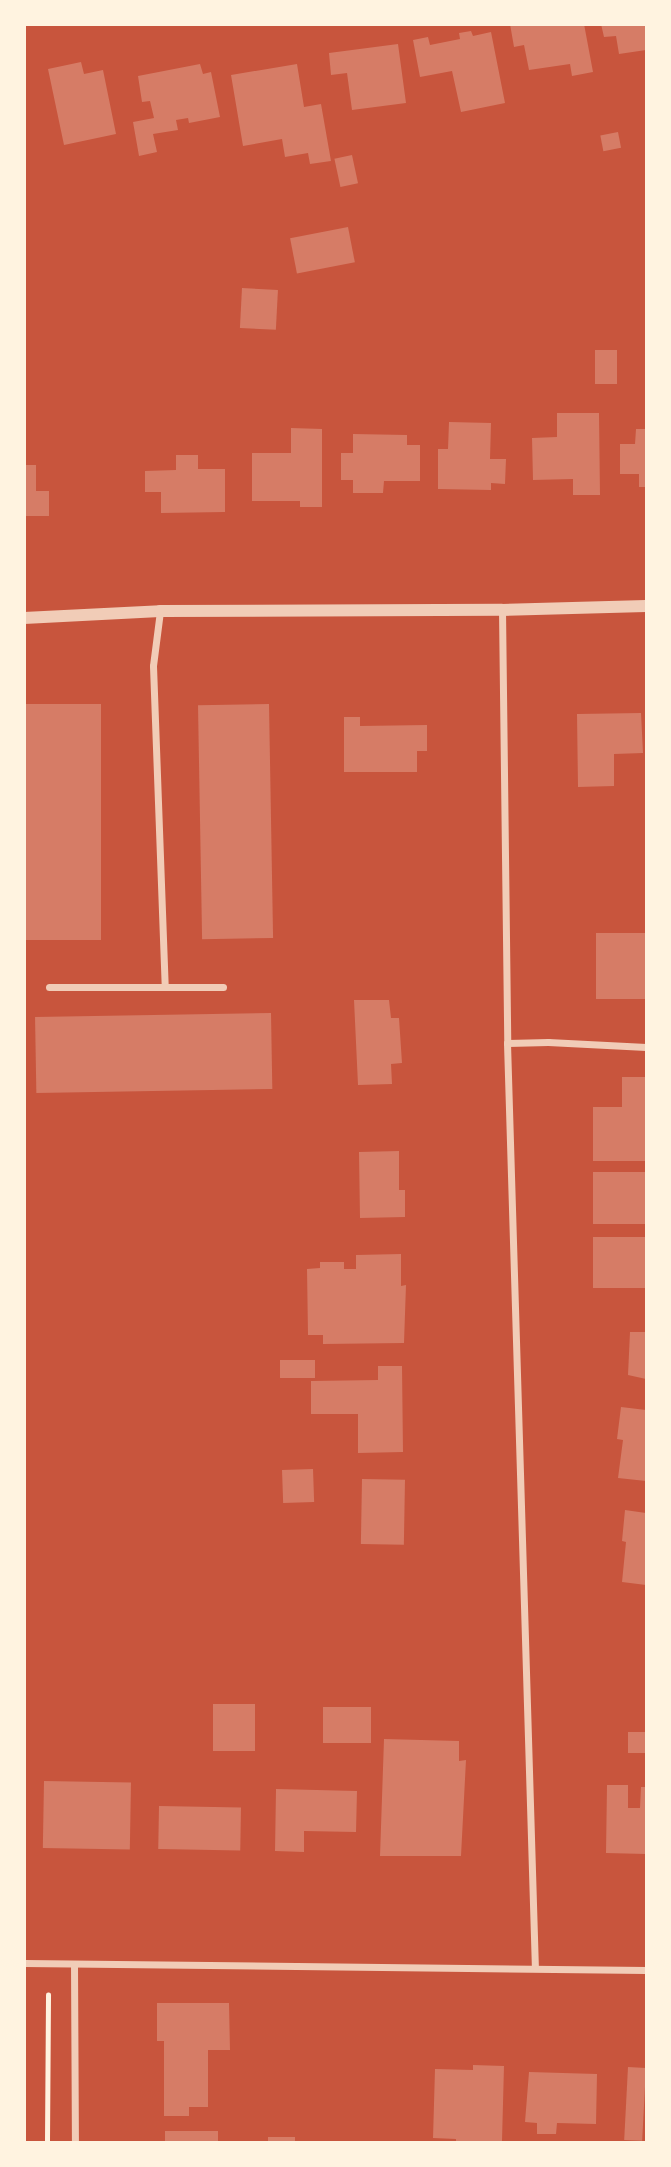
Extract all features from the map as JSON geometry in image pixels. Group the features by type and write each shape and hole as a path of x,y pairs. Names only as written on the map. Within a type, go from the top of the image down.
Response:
{"street":[{"path":"24,618 160,611 502,610 646,606"},
{"path":"502,610 507,1043 535,1968"},
{"path":"160,611 153,666 165,987"},
{"path":"49,987 223,987"},
{"path":"507,1043 548,1042 646,1047"},
{"path":"24,1963 646,1970"},
{"path":"74,1964 75,2143"}],"path":[{"path":"47,2143 48,1995"}],"building":[{"path":"510,24 584,24 593,72 572,76 570,64 529,70 524,45 514,47"},
{"path":"601,24 646,24 646,50 619,54 616,36 604,37"},
{"path":"471,31 473,36 491,32 505,103 461,112 452,71 420,77 413,40 428,37 430,45 460,39 459,33"},
{"path":"398,44 406,103 352,110 347,73 331,75 329,53"},
{"path":"81,62 84,74 103,70 116,134 64,145 48,69"},
{"path":"200,64 203,74 211,72 220,117 189,123 188,118 176,120 178,130 153,134 157,152 139,156 133,122 154,118 150,101 142,102 138,76"},
{"path":"297,64 304,107 321,104 331,161 310,164 308,153 285,157 282,139 243,146 231,75"},
{"path":"618,132 621,148 603,151 600,135"},
{"path":"352,155 358,183 340,187 334,159"},
{"path":"348,227 355,262 297,274 290,238"},
{"path":"242,288 278,290 276,330 240,328"},
{"path":"595,350 617,350 617,384 595,384"},
{"path":"557,413 599,413 600,495 573,495 573,479 533,480 532,438 557,437"},
{"path":"449,422 491,423 490,459 506,459 505,484 491,483 491,490 438,489 438,449 448,449"},
{"path":"291,428 322,429 322,507 300,507 300,501 252,501 252,453 291,453"},
{"path":"636,429 646,429 646,487 639,487 639,474 620,474 620,444 635,444"},
{"path":"353,434 407,435 407,445 420,445 420,481 384,481 383,493 353,493 353,480 341,480 341,453 353,453"},
{"path":"176,455 198,455 198,469 225,469 225,512 161,513 161,492 145,492 145,471 176,470"},
{"path":"24,465 36,465 36,491 49,491 49,516 24,516"},
{"path":"26,704 101,704 101,940 26,940"},
{"path":"269,704 273,938 202,939 198,705"},
{"path":"641,713 643,753 614,754 614,786 578,787 577,714"},
{"path":"344,717 360,717 360,726 427,725 427,751 417,751 417,772 344,772"},
{"path":"596,933 646,933 646,999 596,999"},
{"path":"354,1000 389,1000 391,1018 399,1018 402,1063 391,1064 392,1084 358,1085"},
{"path":"271,1013 272,1089 36,1093 35,1017"},
{"path":"622,1077 646,1077 646,1161 593,1161 593,1107 622,1107"},
{"path":"399,1151 399,1190 405,1190 405,1217 360,1218 359,1152"},
{"path":"593,1172 646,1172 646,1224 593,1224"},
{"path":"593,1237 646,1237 646,1288 593,1288"},
{"path":"401,1254 401,1286 406,1285 404,1343 323,1344 323,1335 308,1335 307,1269 320,1268 320,1262 344,1262 344,1269 356,1269 356,1255"},
{"path":"630,1332 646,1332 646,1379 628,1375"},
{"path":"280,1360 315,1360 315,1378 280,1378"},
{"path":"378,1366 402,1366 403,1452 358,1453 358,1414 311,1414 311,1381 378,1380"},
{"path":"621,1407 646,1410 646,1481 618,1478 623,1440 617,1439"},
{"path":"313,1469 314,1502 283,1503 282,1470"},
{"path":"362,1479 405,1480 404,1545 361,1544"},
{"path":"625,1510 646,1513 646,1585 622,1582 626,1542 622,1541"},
{"path":"213,1704 255,1704 255,1751 213,1751"},
{"path":"323,1707 371,1707 371,1743 323,1743"},
{"path":"628,1732 646,1732 646,1753 628,1753"},
{"path":"384,1739 459,1741 459,1761 466,1760 461,1856 380,1856"},
{"path":"44,1781 131,1783 130,1850 43,1848"},
{"path":"607,1785 628,1785 628,1808 640,1808 641,1787 646,1787 646,1854 606,1853"},
{"path":"276,1789 357,1791 356,1832 304,1831 304,1852 275,1851"},
{"path":"159,1806 241,1807 240,1850 158,1849"},
{"path":"157,2003 229,2003 230,2050 208,2050 208,2107 189,2107 189,2116 164,2116 164,2041 157,2041"},
{"path":"473,2065 504,2066 502,2141 456,2142 456,2139 433,2138 435,2069 473,2070"},
{"path":"628,2067 646,2068 642,2141 624,2140"},
{"path":"529,2072 597,2074 596,2124 557,2123 556,2134 537,2134 537,2123 525,2122"},
{"path":"165,2131 218,2131 218,2142 165,2142"},
{"path":"268,2137 295,2137 295,2142 268,2142"}]}
